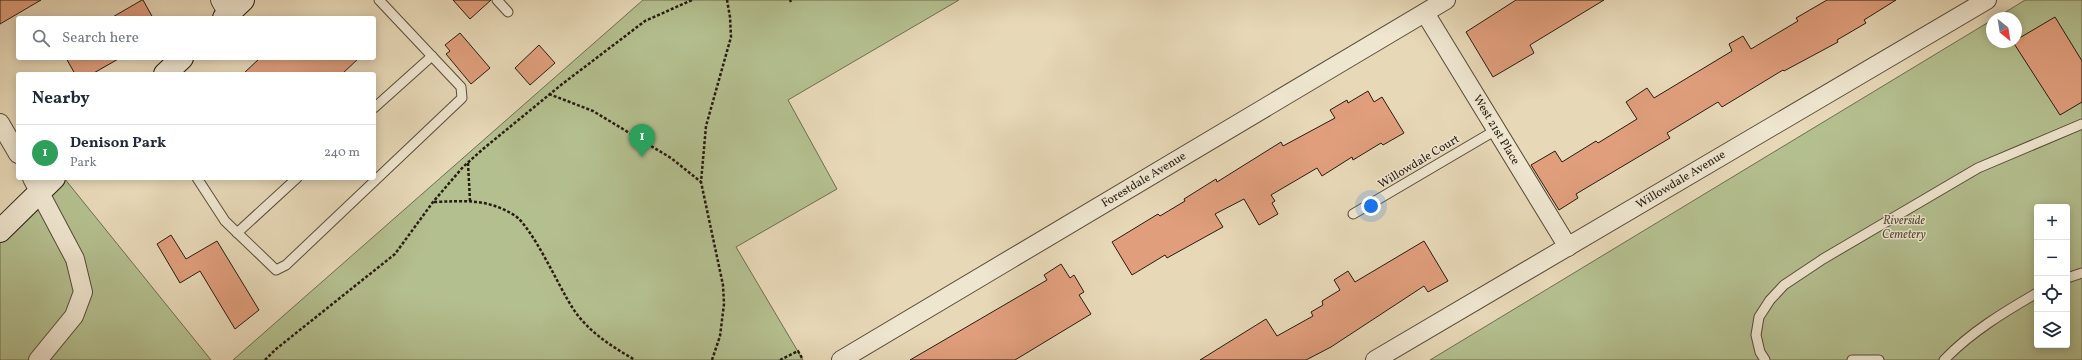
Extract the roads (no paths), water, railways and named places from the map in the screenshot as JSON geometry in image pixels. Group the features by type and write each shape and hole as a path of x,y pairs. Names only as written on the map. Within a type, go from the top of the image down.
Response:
{"main road":[{"path":"167,72 180,60"},
{"path":"0,231 42,182"}],"street":[{"name":"Forestdale Avenue","path":"841,360 1446,0"},
{"name":"Willowdale Avenue","path":"1375,360 1987,0"},
{"name":"West 21st Place","path":"1425,13 1568,247"},
{"path":"0,123 16,151"},
{"path":"38,360 74,316 83,292 75,259 56,226 42,182"}],"lane":[{"path":"376,180 462,98 462,87 379,0"},
{"path":"497,0 508,12"},
{"path":"376,106 432,56"},
{"path":"1765,360 1760,352 1756,335 1759,317 1770,300 1784,284 1823,259 1978,168 2082,124"},
{"name":"Willowdale Court","path":"1354,214 1496,130"},
{"path":"198,180 225,221 276,270 286,265 376,180"},
{"path":"237,232 295,180"},
{"path":"2070,277 2082,273"},
{"path":"1944,360 1958,346 1985,326 2034,295"},
{"path":"1852,360 1879,360"}],"place":[{"name":"Denison Park","path":"642,157"}],"park label":[{"name":"Riverside Cemetery","path":"1904,228"}]}
